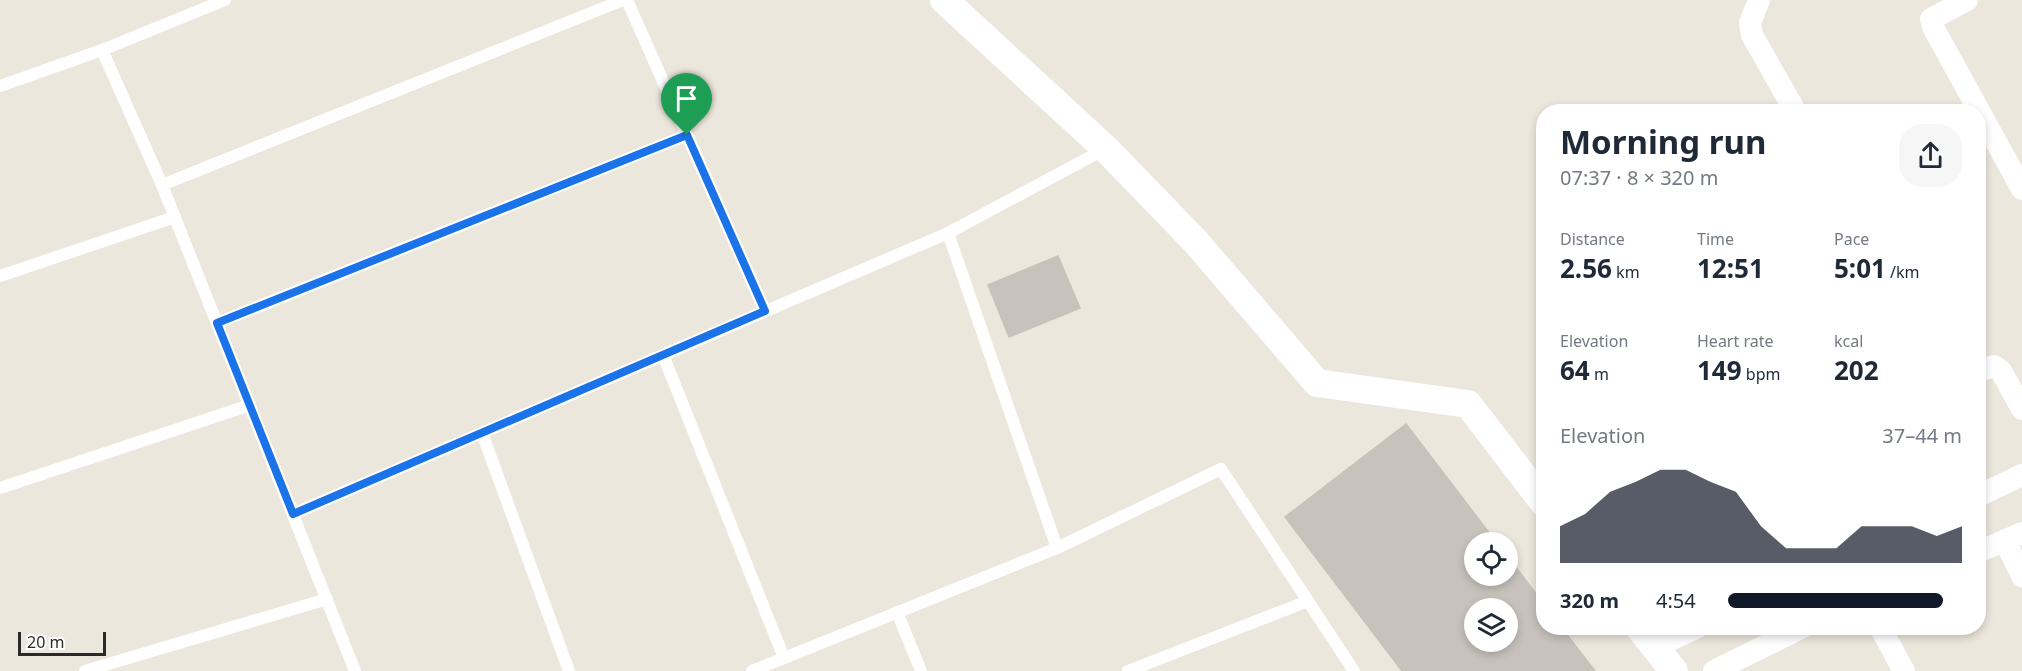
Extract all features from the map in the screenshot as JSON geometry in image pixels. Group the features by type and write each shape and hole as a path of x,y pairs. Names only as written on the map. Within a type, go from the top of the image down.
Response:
{"street":[{"path":"944,0 1106,148 1196,242 1317,383 1468,404 1536,493"},
{"path":"1759,0 1750,23 1752,35 1791,104"},
{"path":"1967,0 1931,19 1933,27 1975,104"},
{"path":"1986,123 2022,189"},
{"path":"1986,368 1994,366 2001,371 2022,409"},
{"path":"1986,492 2022,475"},
{"path":"1986,549 2014,537 2022,576"},
{"path":"1714,671 1787,635"},
{"path":"1885,635 1904,671"},
{"path":"1647,637 1674,671"}],"lane":[{"path":"0,86 102,50 225,0"},
{"path":"162,185 625,0 765,311"},
{"path":"102,50 162,185 355,671"},
{"path":"217,323 687,135"},
{"path":"293,514 948,232 1106,148"},
{"path":"0,276 175,217"},
{"path":"948,232 1057,548"},
{"path":"663,355 784,658"},
{"path":"0,488 250,405"},
{"path":"482,433 569,671"},
{"path":"752,671 1057,548 1221,469 1354,671"},
{"path":"85,671 327,599"},
{"path":"1128,671 1308,600"},
{"path":"897,612 921,671"}],"building":[{"path":"1058,256 1080,308 1009,337 988,285"},
{"path":"1406,424 1489,532 1464,532 1464,586 1518,586 1518,570 1536,594 1536,635 1567,635 1595,671 1402,671 1285,517"}],"route":[{"path":"687,135 765,311 293,514 217,323 687,135"}]}
